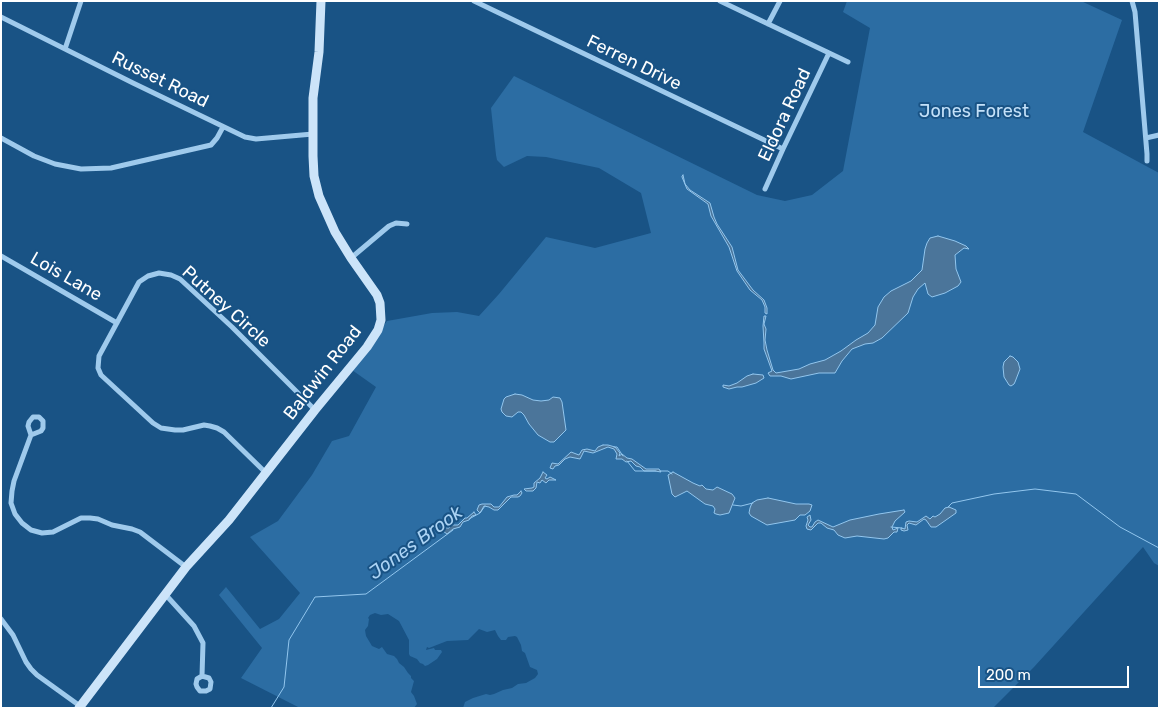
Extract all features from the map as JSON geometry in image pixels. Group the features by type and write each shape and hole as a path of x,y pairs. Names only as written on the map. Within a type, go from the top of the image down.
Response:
{"street":[{"path":"65,49 81,1"},
{"name":"Baldwin Road","path":"80,707 186,567 229,520 372,340 381,320 380,304 377,295 335,232 319,196 313,166 313,98 319,52 321,1"},
{"name":"Ferren Drive","path":"474,1 783,149"},
{"path":"720,1 848,62"},
{"path":"768,24 780,1"},
{"path":"1132,1 1135,12 1148,154 1147,162"},
{"name":"Russet Road","path":"1,17 245,137 256,139 313,134"},
{"name":"Eldora Road","path":"765,189 830,53"},
{"path":"1,138 34,156 55,164 81,169 111,168 211,145 217,138 222,126"},
{"path":"1146,138 1159,135"},
{"path":"351,258 389,226 396,223 407,224"},
{"name":"Lois Lane","path":"1,256 117,322"},
{"name":"Putney Circle","path":"266,473 224,432 210,426 175,430 160,428 104,379 98,368 98,356 140,282 144,278 159,273 180,279 315,410"},
{"path":"31,435 12,491 11,503 15,514 22,523 31,530 42,533 54,532 81,518 98,519 112,525 140,532 186,567"},
{"path":"165,594 199,633 203,643 202,676"},
{"path":"1,619 13,635 31,669 80,707"}],"green space":[{"name":"Jones Forest","path":"847,1 1081,1 1122,20 1083,132 1159,173 1159,566 1154,563 1143,547 1034,667 993,708 463,708 465,702 473,698 494,694 535,678 538,674 537,670 530,667 517,637 508,637 506,640 501,640 495,630 487,632 479,629 468,640 447,641 429,648 427,647 426,650 434,648 442,652 437,659 425,666 410,656 409,640 399,621 388,614 381,615 375,613 368,618 368,626 365,630 366,636 372,646 379,649 382,647 387,654 394,656 411,676 414,681 411,692 417,704 414,708 300,708 241,678 262,648 219,595 226,587 260,629 279,619 300,593 250,537 278,521 312,475 332,441 349,436 376,387 352,370 387,321 432,313 457,312 479,316 546,237 595,248 651,233 641,193 599,168 546,157 527,156 504,167 497,160 491,108 514,76 757,195 785,201 812,195 843,171 870,28 843,12"}],"shaded area":[{"path":"683,175 685,184 690,190 710,203 717,224 732,247 738,270 753,290 764,300 767,314 765,313 762,300 750,290 737,271 729,247 711,216 708,204 687,189 682,177"},
{"path":"938,236 955,241 969,249 964,248 955,255 956,269 961,282 958,286 932,297 928,294 925,283 913,297 908,313 882,338 873,343 852,349 835,373 819,373 791,379 781,376 770,376 768,373 772,371 764,349 763,326 764,316 766,316 764,324 767,350 773,370 776,373 799,369 825,360 868,333 875,325 878,307 884,297 891,291 911,281 922,270 927,243 930,238"},
{"path":"1010,356 1018,362 1020,369 1014,384 1011,386 1004,377 1003,367 1004,362"},
{"path":"753,374 763,375 764,378 756,383 742,387 729,389 723,387 723,385 729,386 737,383"},
{"path":"515,394 541,401 549,400 553,397 560,398 566,430 554,442 550,442 538,435 521,412 512,417 506,416 501,409 504,399"},
{"path":"603,445 615,447 620,453 619,456 622,454 646,469 659,469 661,472 644,471 631,461 626,462 622,459 616,459 617,454 614,449 608,447 593,453 584,451 580,459 570,457 553,469 550,468 552,463 558,464 571,452 579,455 582,450 595,451"},
{"path":"543,472 547,475 545,478 550,477 556,480 549,480 546,483 542,480 540,483 537,482 536,488 533,491 526,491 524,489 534,487 534,483"},
{"path":"673,472 693,483 702,485 706,489 713,490 717,487 732,494 735,498 729,513 720,515 714,513 715,509 713,506 705,504 687,491 675,497 672,494 668,475"},
{"path":"521,491 520,496 511,497 498,510 484,506 480,513 477,510 479,505 482,504 491,504 494,507 499,507 507,497 517,495"},
{"path":"768,498 796,504 812,505 810,511 805,515 800,515 795,520 767,525 749,513 752,503"},
{"path":"949,507 956,510 956,513 936,527 931,527 924,519 916,525 909,523 907,525 908,530 901,530 901,528 905,529 906,522 917,522 926,516 930,519"},
{"path":"904,510 905,512 895,521 892,527 893,530 898,528 897,532 884,539 857,536 845,538 821,523 818,523 811,530 807,529 806,526 807,517 810,515 811,520 808,525 810,527 818,520 833,527 850,520"},
{"path":"474,512 476,515 463,522 460,527 453,529 447,534 443,531 443,528 458,525"}],"waterway":[{"name":"Jones Brook","path":"614,447 617,447 623,456"},
{"name":"Jones Brook","path":"627,461 635,471 656,471"},
{"name":"Jones Brook","path":"660,471 668,471 672,474"},
{"name":"Jones Brook","path":"948,507 952,503 994,494 1035,489 1076,494 1120,527 1159,548"},
{"name":"Jones Brook","path":"733,505 741,506 753,503"},
{"name":"Jones Brook","path":"469,519 480,513 485,506"},
{"name":"Jones Brook","path":"891,527 902,528"},
{"name":"Jones Brook","path":"271,708 284,687 289,640 315,597 366,594 453,530"}]}
